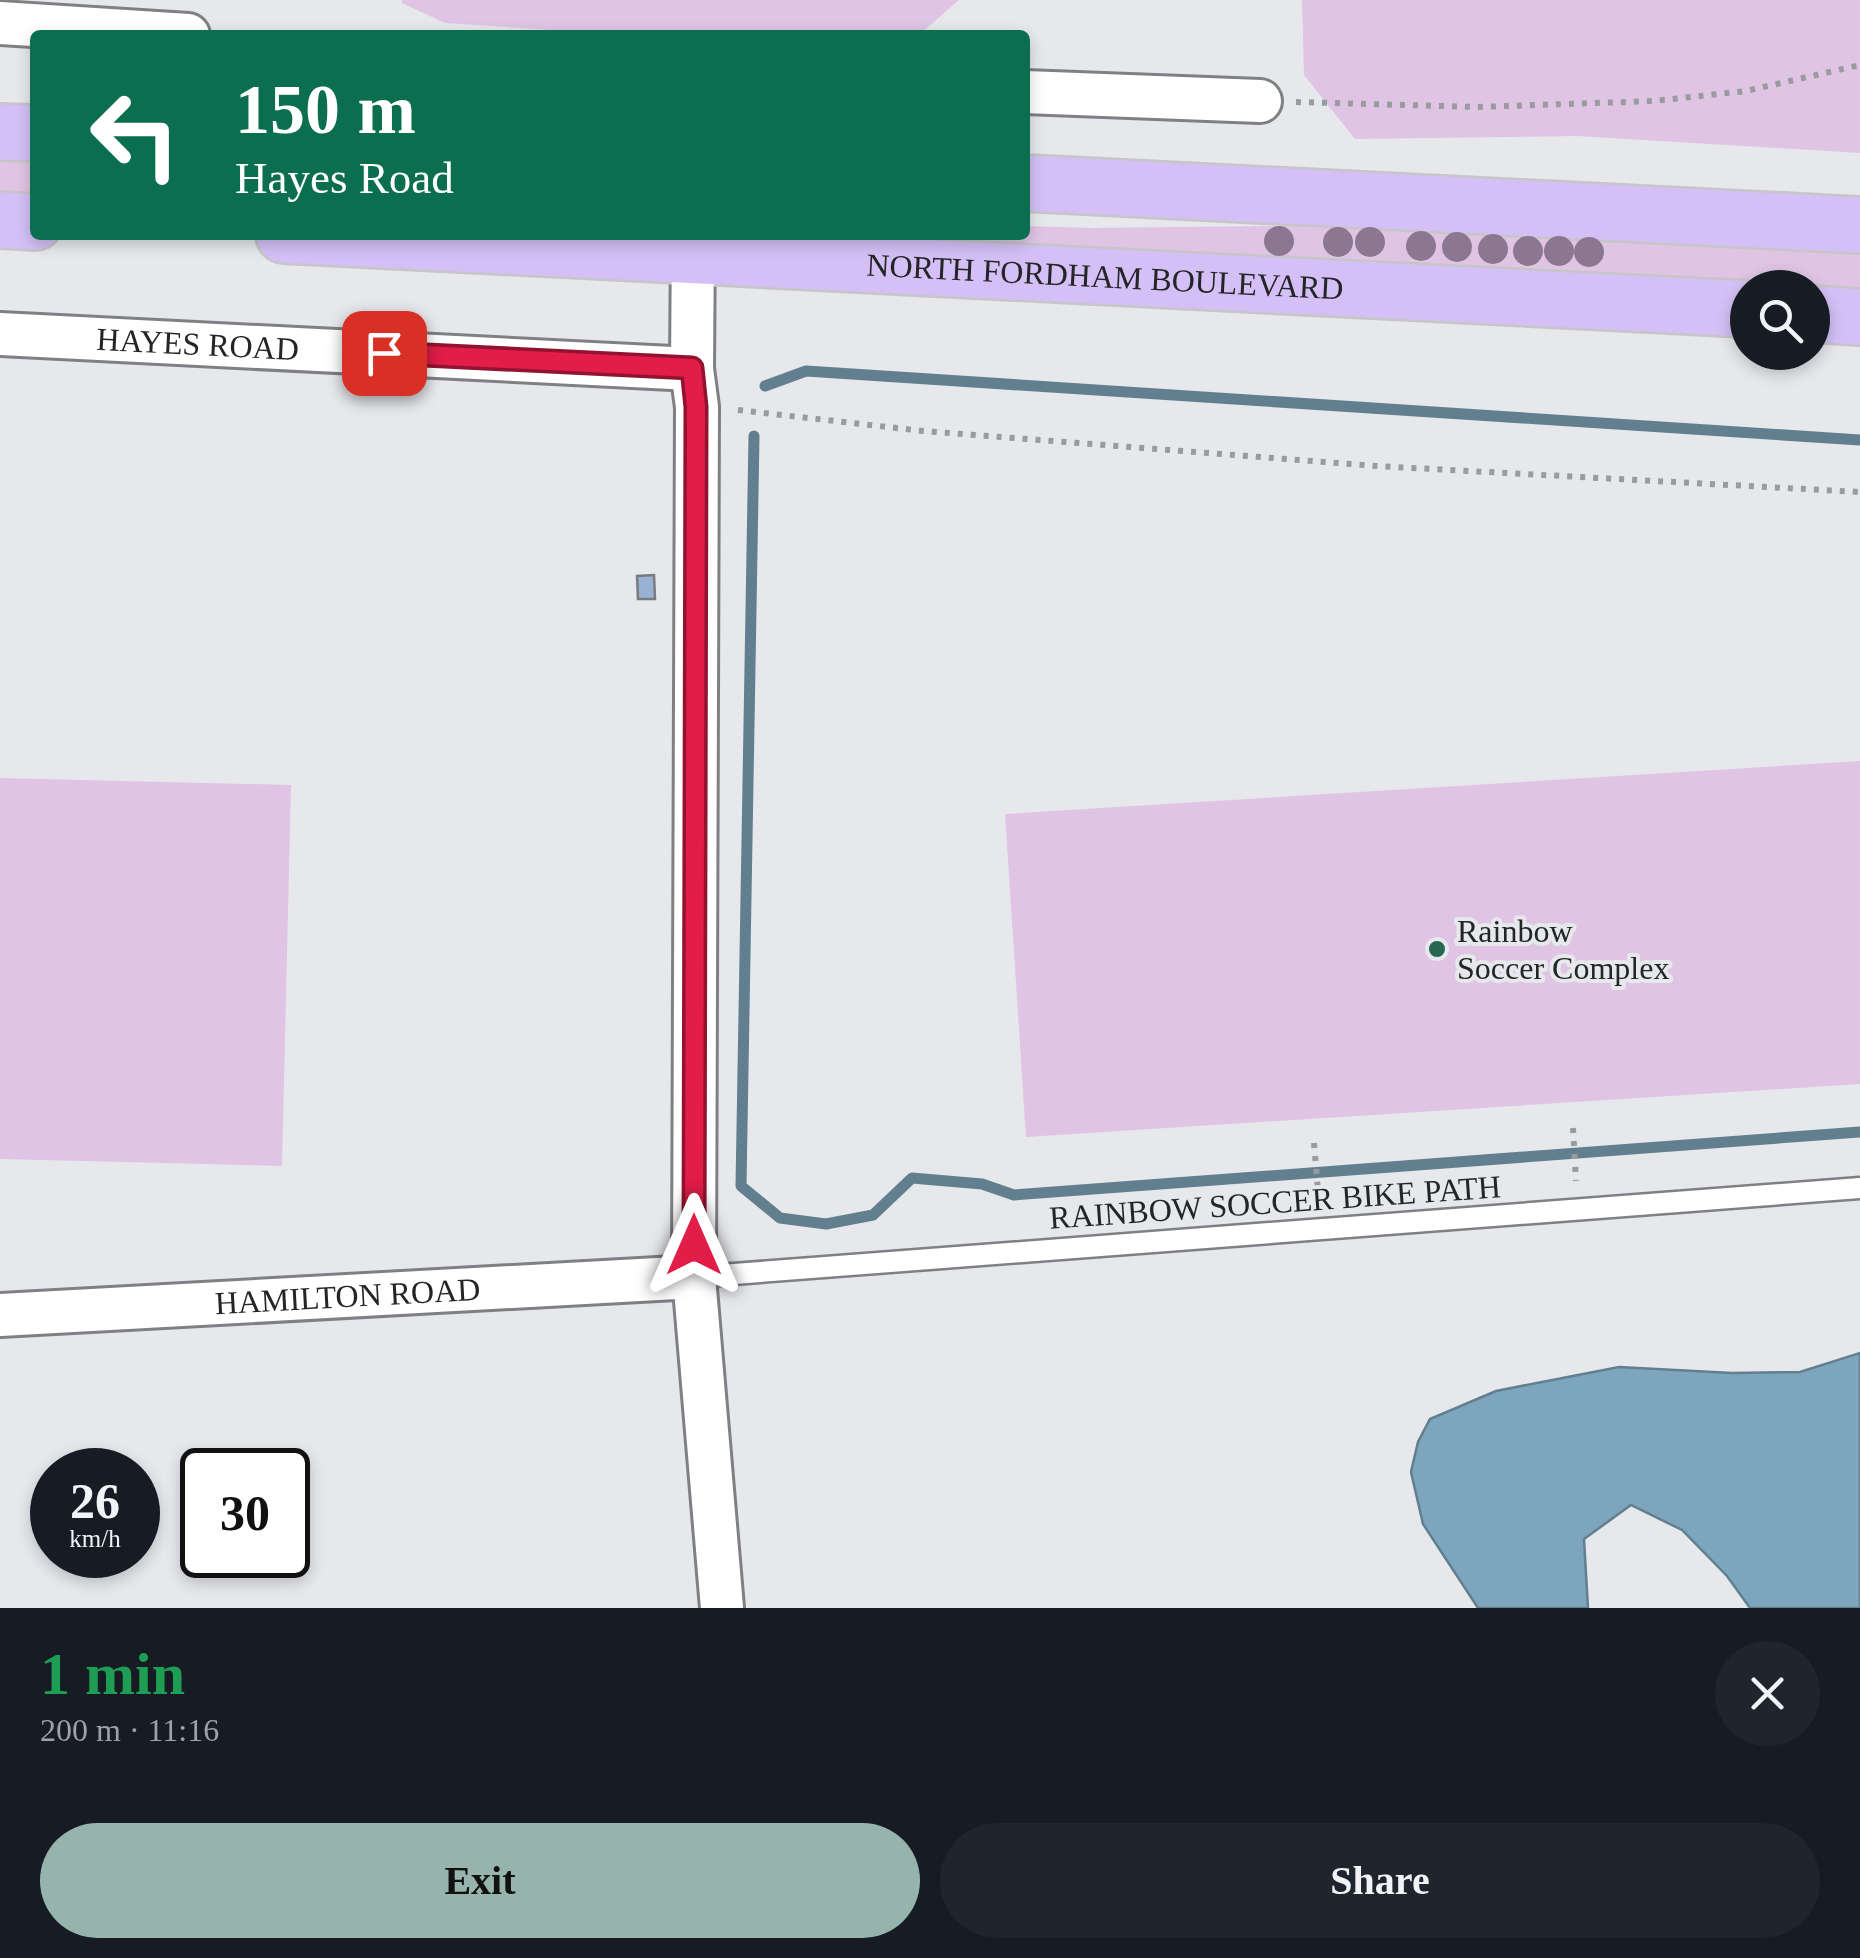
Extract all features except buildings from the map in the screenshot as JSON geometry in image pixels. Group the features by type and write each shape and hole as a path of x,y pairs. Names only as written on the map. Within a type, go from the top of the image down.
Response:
{"highway":[{"path":"0,132 30,133"},
{"path":"1030,184 1860,224"},
{"path":"0,220 30,222"},
{"name":"NORTH FORDHAM BOULEVARD","path":"488,240 693,245 1730,309"},
{"path":"1830,315 1860,317"}],"street":[{"path":"0,23 110,30"},
{"path":"1030,92 1260,101"},
{"path":"693,245 694,1277 722,1608"},
{"name":"HAYES ROAD","path":"0,334 694,388"},
{"name":"HAMILTON ROAD","path":"0,1315 694,1277"}],"lane":[{"name":"RAINBOW SOCCER BIKE PATH","path":"694,1277 1860,1188"}],"path":[{"path":"1260,101 1478,107 1654,102 1746,91 1860,65"},
{"path":"694,388 923,431 1376,466 1860,492"},
{"path":"1573,1128 1575,1168"},
{"path":"1314,1143 1317,1183"}],"shaded area":[{"path":"959,0 925,30 550,30 445,23 402,3"},
{"path":"1302,0 1860,0 1860,153 1577,136 1355,139 1304,75"},
{"path":"0,153 30,155 30,198 0,196"},
{"path":"1438,224 1860,246 1860,294 1830,290 1830,270 1730,270 1730,284 868,240 1030,240 1030,226"},
{"name":"Rainbow Soccer Complex","path":"1860,761 1860,1084 1026,1137 1005,814"},
{"path":"0,778 291,785 282,1166 0,1159"}],"water":[{"path":"1860,1353 1860,1608 1750,1608 1727,1576 1682,1530 1631,1505 1584,1539 1588,1608 1478,1608 1423,1524 1411,1472 1418,1442 1430,1419 1496,1391 1619,1367 1800,1372"}],"waterway":[{"path":"765,386 806,371 1860,440"},
{"path":"754,436 741,1186 780,1218 826,1224 873,1215 912,1178 982,1184 1014,1195 1860,1132"}],"place":[{"name":"Rainbow Soccer Complex","path":"1437,949"}],"route":[{"path":"384,353 692,368 696,407 694,1245"}]}
